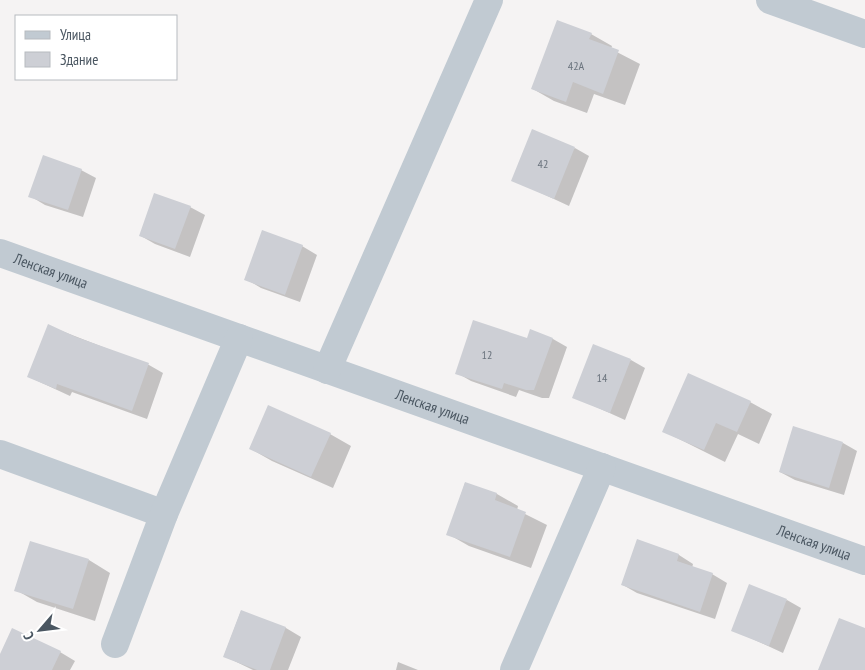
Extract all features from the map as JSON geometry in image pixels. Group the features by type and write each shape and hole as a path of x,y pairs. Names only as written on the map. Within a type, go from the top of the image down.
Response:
{"street":[{"path":"328,370 489,0"},
{"path":"770,0 865,34"},
{"name":"Ленская улица","path":"0,253 865,561"},
{"path":"115,644 164,514 239,338"},
{"path":"0,454 164,514"},
{"path":"514,670 602,468"}],"building":[{"path":"557,20 592,33 589,39 619,50 603,94 573,82 566,102 531,89"},
{"path":"532,129 575,147 554,199 511,181"},
{"path":"43,155 82,169 68,210 28,197"},
{"path":"154,193 191,206 175,249 139,236"},
{"path":"262,230 303,245 285,295 244,280"},
{"path":"473,320 527,338 530,329 553,338 534,390 526,390 504,383 502,389 455,374"},
{"path":"48,324 76,337 149,363 132,411 57,384 56,389 27,377"},
{"path":"593,344 631,359 610,413 572,398"},
{"path":"688,373 751,401 737,432 716,423 704,450 662,432"},
{"path":"268,405 331,433 311,477 249,449"},
{"path":"793,426 843,442 829,488 779,472"},
{"path":"465,482 497,493 495,500 526,512 510,557 446,535"},
{"path":"637,539 679,554 677,561 713,573 700,612 621,585"},
{"path":"30,541 89,559 73,609 14,591"},
{"path":"749,584 787,599 769,646 731,631"},
{"path":"241,610 286,627 270,670 257,670 223,657"},
{"path":"839,618 865,628 865,670 818,670"},
{"path":"12,628 61,651 52,670 0,670 0,654"}]}
